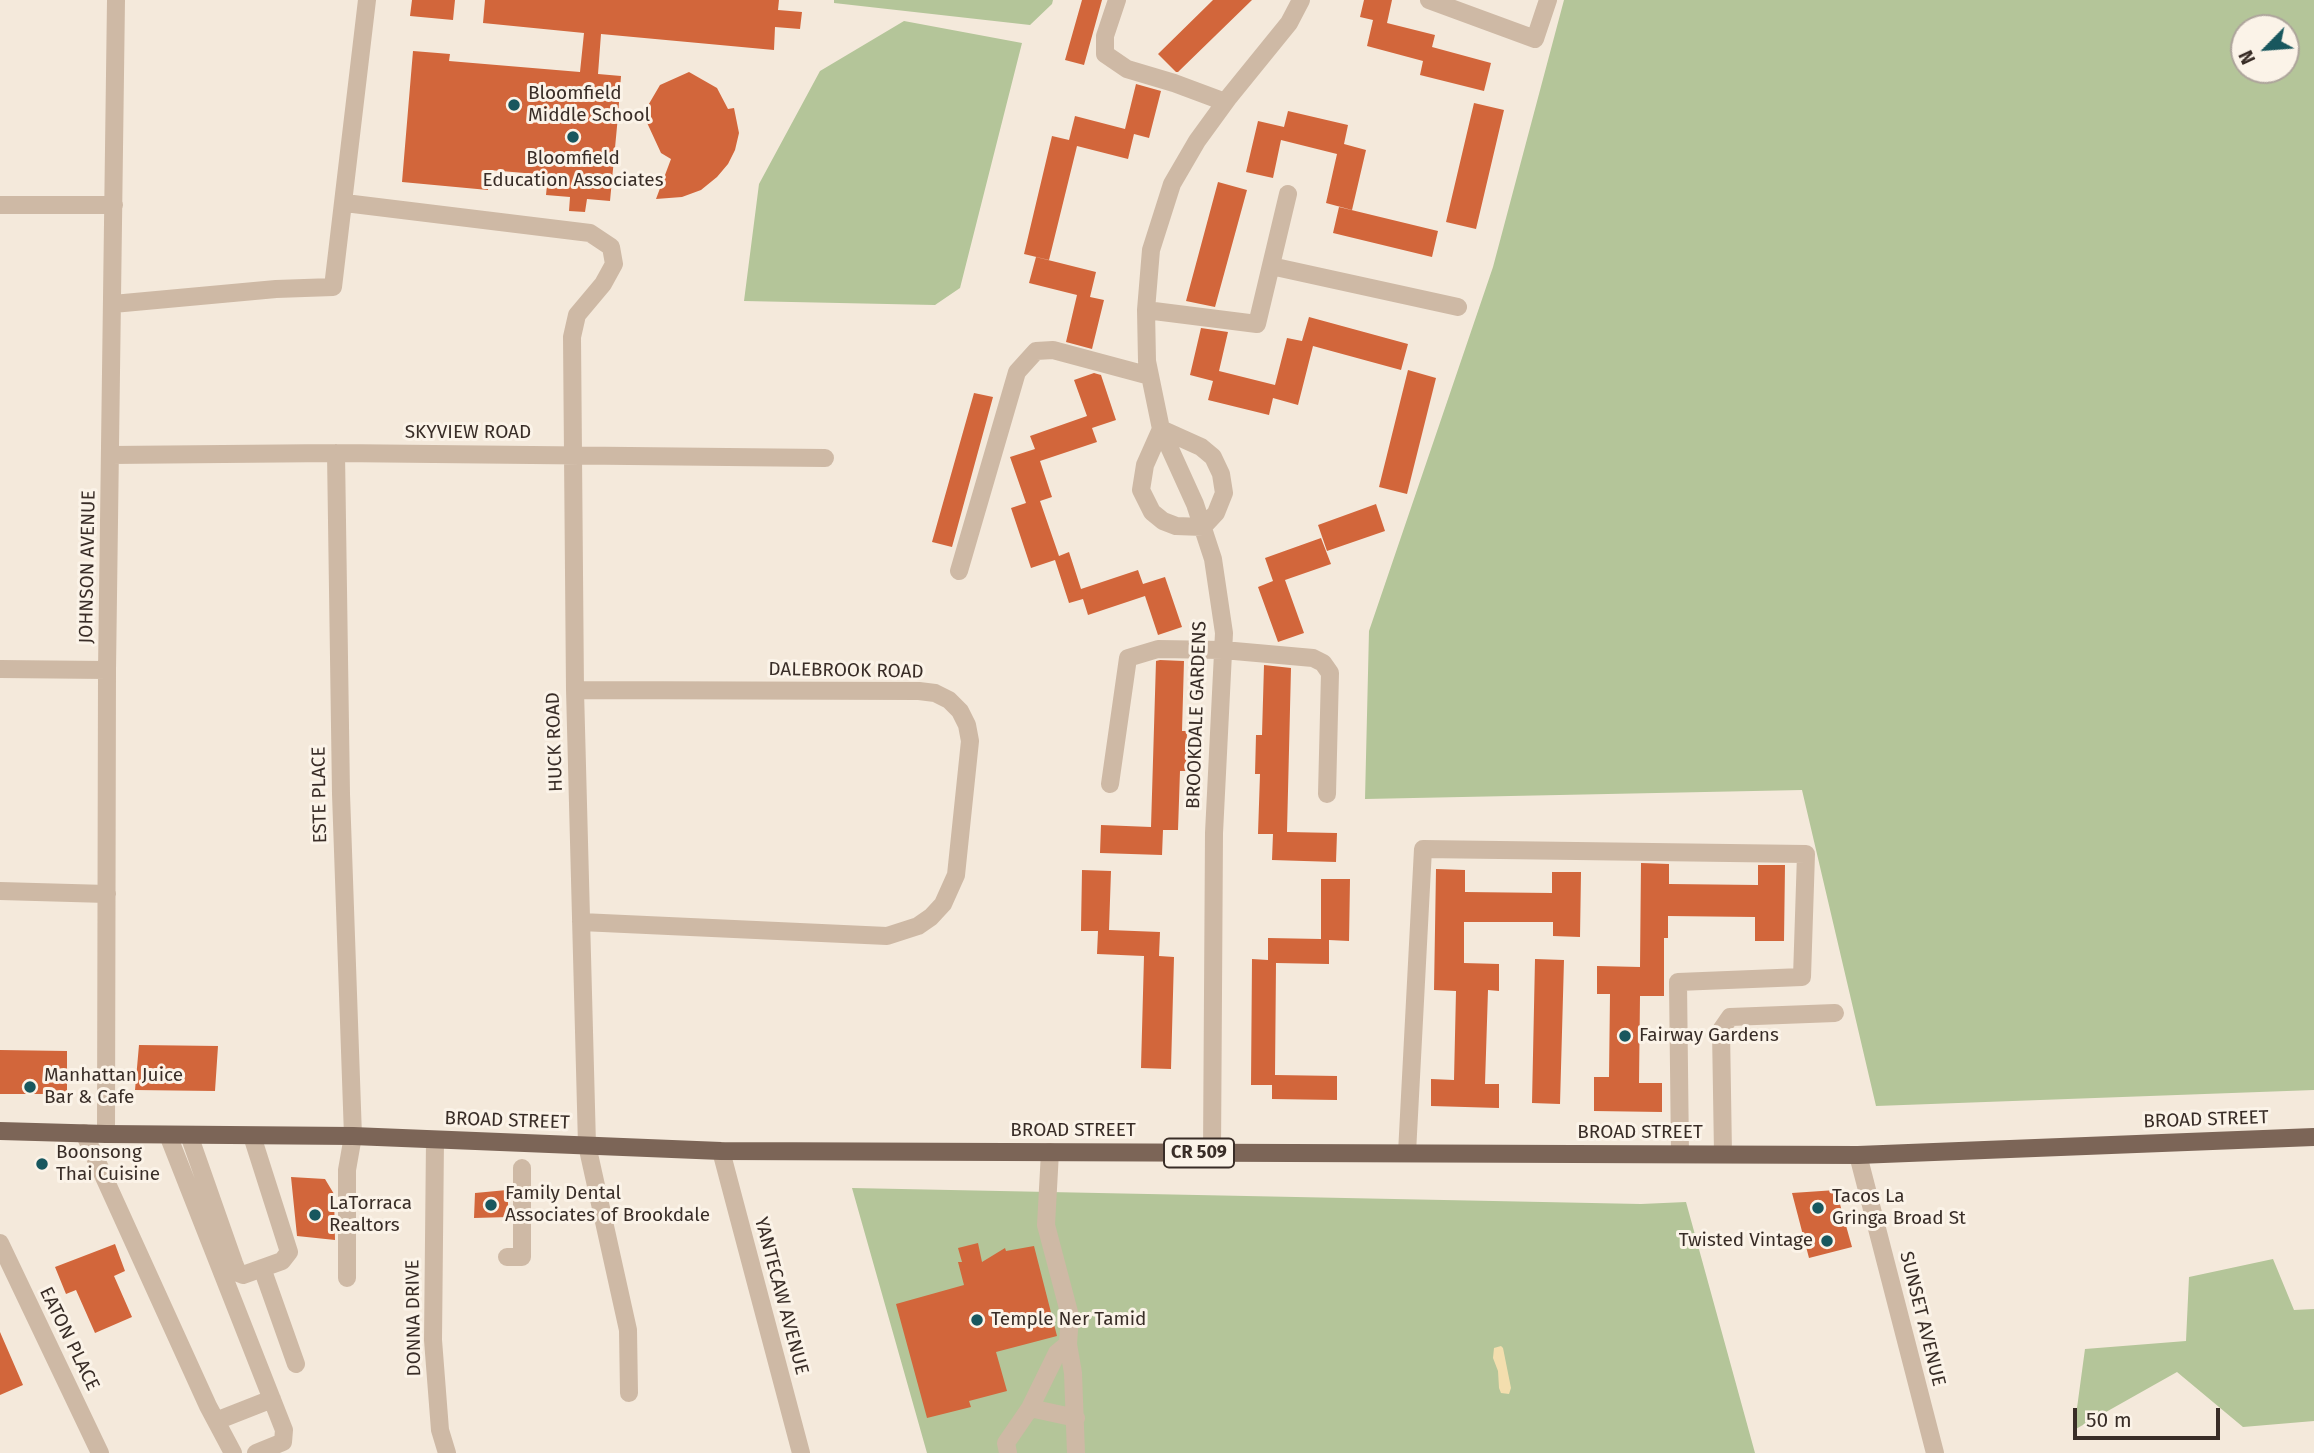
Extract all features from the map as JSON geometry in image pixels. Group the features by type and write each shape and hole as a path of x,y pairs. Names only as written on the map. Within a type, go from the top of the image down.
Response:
{"main road":[{"name":"BROAD STREET","path":"0,1131 353,1136 721,1151 1858,1155 2314,1137"}],"street":[{"name":"JOHNSON AVENUE","path":"106,1134 107,670 116,0"},
{"path":"113,304 276,289 333,287 367,0"},
{"path":"1116,0 1105,36 1105,54 1127,69 1174,83 1225,103"},
{"name":"BROOKDALE GARDENS","path":"1212,1153 1214,833 1224,633 1213,559 1195,504 1161,429 1147,361 1146,310 1151,250 1172,184 1197,141 1289,23 1301,0"},
{"path":"1429,0 1535,38 1548,0"},
{"path":"1146,310 1257,324 1289,194"},
{"name":"HUCK ROAD","path":"345,203 590,233 611,247 614,264 603,284 578,315 572,337 575,690 586,1145 628,1330 629,1393"},
{"path":"0,205 114,205"},
{"path":"1271,266 1458,307"},
{"path":"959,571 1017,372 1036,351 1053,350 1150,376"},
{"path":"1161,429 1201,447 1213,457 1221,474 1224,493 1216,513 1203,527 1175,526 1163,522 1152,512 1141,490 1145,465 1161,429"},
{"name":"SKYVIEW ROAD","path":"111,455 336,453 825,458"},
{"name":"ESTE PLACE","path":"336,453 341,794 353,1136 347,1170 347,1278"},
{"path":"1110,784 1128,659 1158,649 1223,650 1313,658 1323,663 1330,673 1328,794"},
{"path":"0,669 107,670"},
{"name":"DALEBROOK ROAD","path":"575,690 919,691 942,697 960,711 967,725 970,741 956,875 943,904 918,926 887,936 581,922"},
{"path":"1407,1153 1423,849 1806,854 1802,977 1678,982 1679,1154"},
{"path":"0,891 107,894"},
{"path":"1724,1154 1721,1031 1730,1017 1835,1013"},
{"path":"84,1133 233,1453"},
{"path":"168,1135 284,1430 283,1442 256,1453"},
{"path":"189,1135 238,1273 243,1275 282,1261 289,1252 252,1136"},
{"name":"DONNA DRIVE","path":"435,1140 433,1340 440,1430 447,1453"},
{"name":"YANTECAW AVENUE","path":"721,1151 801,1453"},
{"path":"1049,1152 1046,1225 1070,1316 1068,1345 1072,1363 1076,1453"},
{"name":"SUNSET AVENUE","path":"1858,1155 1935,1453"},
{"path":"507,1257 522,1257 522,1168"},
{"name":"EATON PLACE","path":"0,1243 100,1453"},
{"path":"261,1268 296,1364"},
{"path":"1008,1453 1006,1443 1030,1408 1058,1353 1068,1345"},
{"path":"216,1420 272,1399"},
{"path":"1030,1408 1076,1418"}],"green space":[{"path":"834,0 1053,0 1030,25 834,3"},
{"path":"1564,0 2314,0 2314,1090 1876,1106 1802,790 1365,799 1369,631 1493,267"},
{"path":"904,21 1022,43 960,288 935,305 744,301 759,184 820,71"},
{"path":"852,1188 1641,1204 1686,1202 1755,1453 927,1453"},
{"path":"2273,1259 2294,1310 2314,1309 2314,1421 2243,1427 2177,1372 2074,1430 2085,1349 2186,1341 2189,1277"}],"sand":[{"path":"1501,1346 1511,1388 1509,1394 1501,1393 1493,1358 1494,1348"}],"building":[{"path":"412,0 455,0 453,20 410,16"},
{"name":"Bloomfield Middle School","path":"485,0 779,0 778,10 802,12 800,29 775,27 774,50 601,34 598,74 621,76 618,116 610,201 587,199 585,212 569,211 570,197 546,195 548,175 489,170 488,190 402,182 413,51 450,54 449,61 580,72 584,33 483,23"},
{"path":"1082,0 1102,0 1084,65 1065,60"},
{"path":"1213,0 1252,0 1176,72 1158,54"},
{"path":"1364,0 1392,0 1387,23 1435,35 1432,47 1491,63 1484,91 1420,75 1423,61 1367,46 1373,20 1360,17"},
{"path":"689,72 717,88 728,109 734,108 739,133 735,150 717,177 701,190 682,197 656,199 671,159 661,153 643,114 660,85"},
{"path":"1136,84 1161,91 1149,138 1134,134 1128,159 1077,146 1049,260 1024,254 1052,136 1069,140 1075,116 1125,129"},
{"path":"1474,103 1504,110 1476,229 1446,222"},
{"path":"1288,111 1348,125 1344,144 1366,150 1352,210 1326,203 1337,154 1281,140 1273,178 1246,172 1258,121 1284,127"},
{"path":"1218,182 1247,190 1215,307 1186,301"},
{"path":"1339,207 1438,231 1432,257 1333,233"},
{"path":"1036,257 1096,272 1090,297 1104,300 1092,349 1066,342 1077,295 1029,283"},
{"path":"1309,317 1408,344 1401,370 1313,346 1298,405 1273,398 1269,415 1208,400 1213,381 1190,375 1201,328 1228,332 1219,371 1275,385 1287,338 1302,341"},
{"path":"1408,370 1436,378 1407,494 1379,487"},
{"path":"1094,373 1101,375 1116,420 1092,428 1097,442 1040,461 1052,497 1040,501 1059,556 1069,552 1081,589 1138,570 1143,584 1165,577 1182,627 1158,635 1145,596 1088,615 1083,599 1069,603 1055,560 1031,568 1011,508 1026,503 1010,457 1035,449 1030,436 1087,416 1074,380"},
{"path":"974,393 993,397 952,547 932,542"},
{"path":"1376,504 1385,531 1327,551 1318,525"},
{"path":"1321,538 1331,564 1285,580 1304,633 1278,642 1258,587 1273,581 1265,558"},
{"path":"1156,661 1184,661 1182,731 1187,731 1186,771 1180,771 1178,830 1163,830 1162,855 1100,853 1101,825 1151,827"},
{"path":"1264,665 1291,668 1287,832 1337,833 1336,862 1272,860 1273,834 1258,834 1260,774 1255,774 1256,735 1262,735"},
{"path":"1641,863 1669,864 1669,884 1758,885 1758,865 1785,865 1784,941 1755,941 1755,917 1668,916 1668,938 1664,938 1664,996 1640,996 1639,1083 1662,1083 1662,1112 1594,1111 1594,1077 1609,1077 1610,994 1597,994 1597,966 1640,967"},
{"path":"1436,869 1465,870 1465,892 1552,893 1552,872 1581,872 1580,937 1553,936 1553,922 1464,922 1464,963 1499,964 1499,991 1488,990 1485,1084 1499,1084 1499,1108 1431,1106 1431,1079 1454,1080 1456,991 1434,990"},
{"path":"1082,870 1111,871 1109,930 1160,932 1159,956 1174,957 1171,1069 1141,1068 1144,956 1097,954 1098,931 1081,931"},
{"path":"1321,879 1350,879 1349,941 1329,940 1329,964 1276,963 1275,1075 1337,1076 1337,1100 1272,1099 1272,1085 1251,1085 1252,959 1268,960 1268,938 1321,939"},
{"path":"1535,959 1564,960 1560,1104 1532,1103"},
{"path":"139,1045 218,1046 215,1091 135,1090"},
{"path":"0,1050 67,1051 67,1094 0,1094"},
{"name":"LaTorraca Realtors","path":"291,1177 325,1179 334,1194 335,1240 297,1236"},
{"name":"Family Dental Associates of Brookdale","path":"507,1190 509,1217 474,1218 475,1193"},
{"path":"1836,1190 1852,1247 1809,1258 1792,1193"},
{"name":"Temple Ner Tamid","path":"978,1243 982,1262 1005,1248 1006,1251 1034,1246 1057,1336 996,1352 1007,1391 969,1401 971,1407 927,1418 896,1304 964,1285 958,1262 962,1262 958,1248"},
{"path":"115,1244 125,1271 114,1276 132,1317 95,1333 76,1290 66,1294 55,1267"},
{"path":"0,1332 23,1385 0,1395"}],"place":[{"name":"Bloomfield Middle School","path":"514,105"},
{"name":"Bloomfield Education Associates","path":"573,137"},
{"name":"Fairway Gardens","path":"1625,1036"},
{"name":"Manhattan Juice Bar & Cafe","path":"30,1087"},
{"name":"Boonsong Thai Cuisine","path":"42,1164"},
{"name":"Family Dental Associates of Brookdale","path":"491,1205"},
{"name":"Tacos La Gringa Broad St","path":"1818,1208"},
{"name":"LaTorraca Realtors","path":"315,1215"},
{"name":"Twisted Vintage","path":"1827,1241"},
{"name":"Temple Ner Tamid","path":"977,1320"}]}
